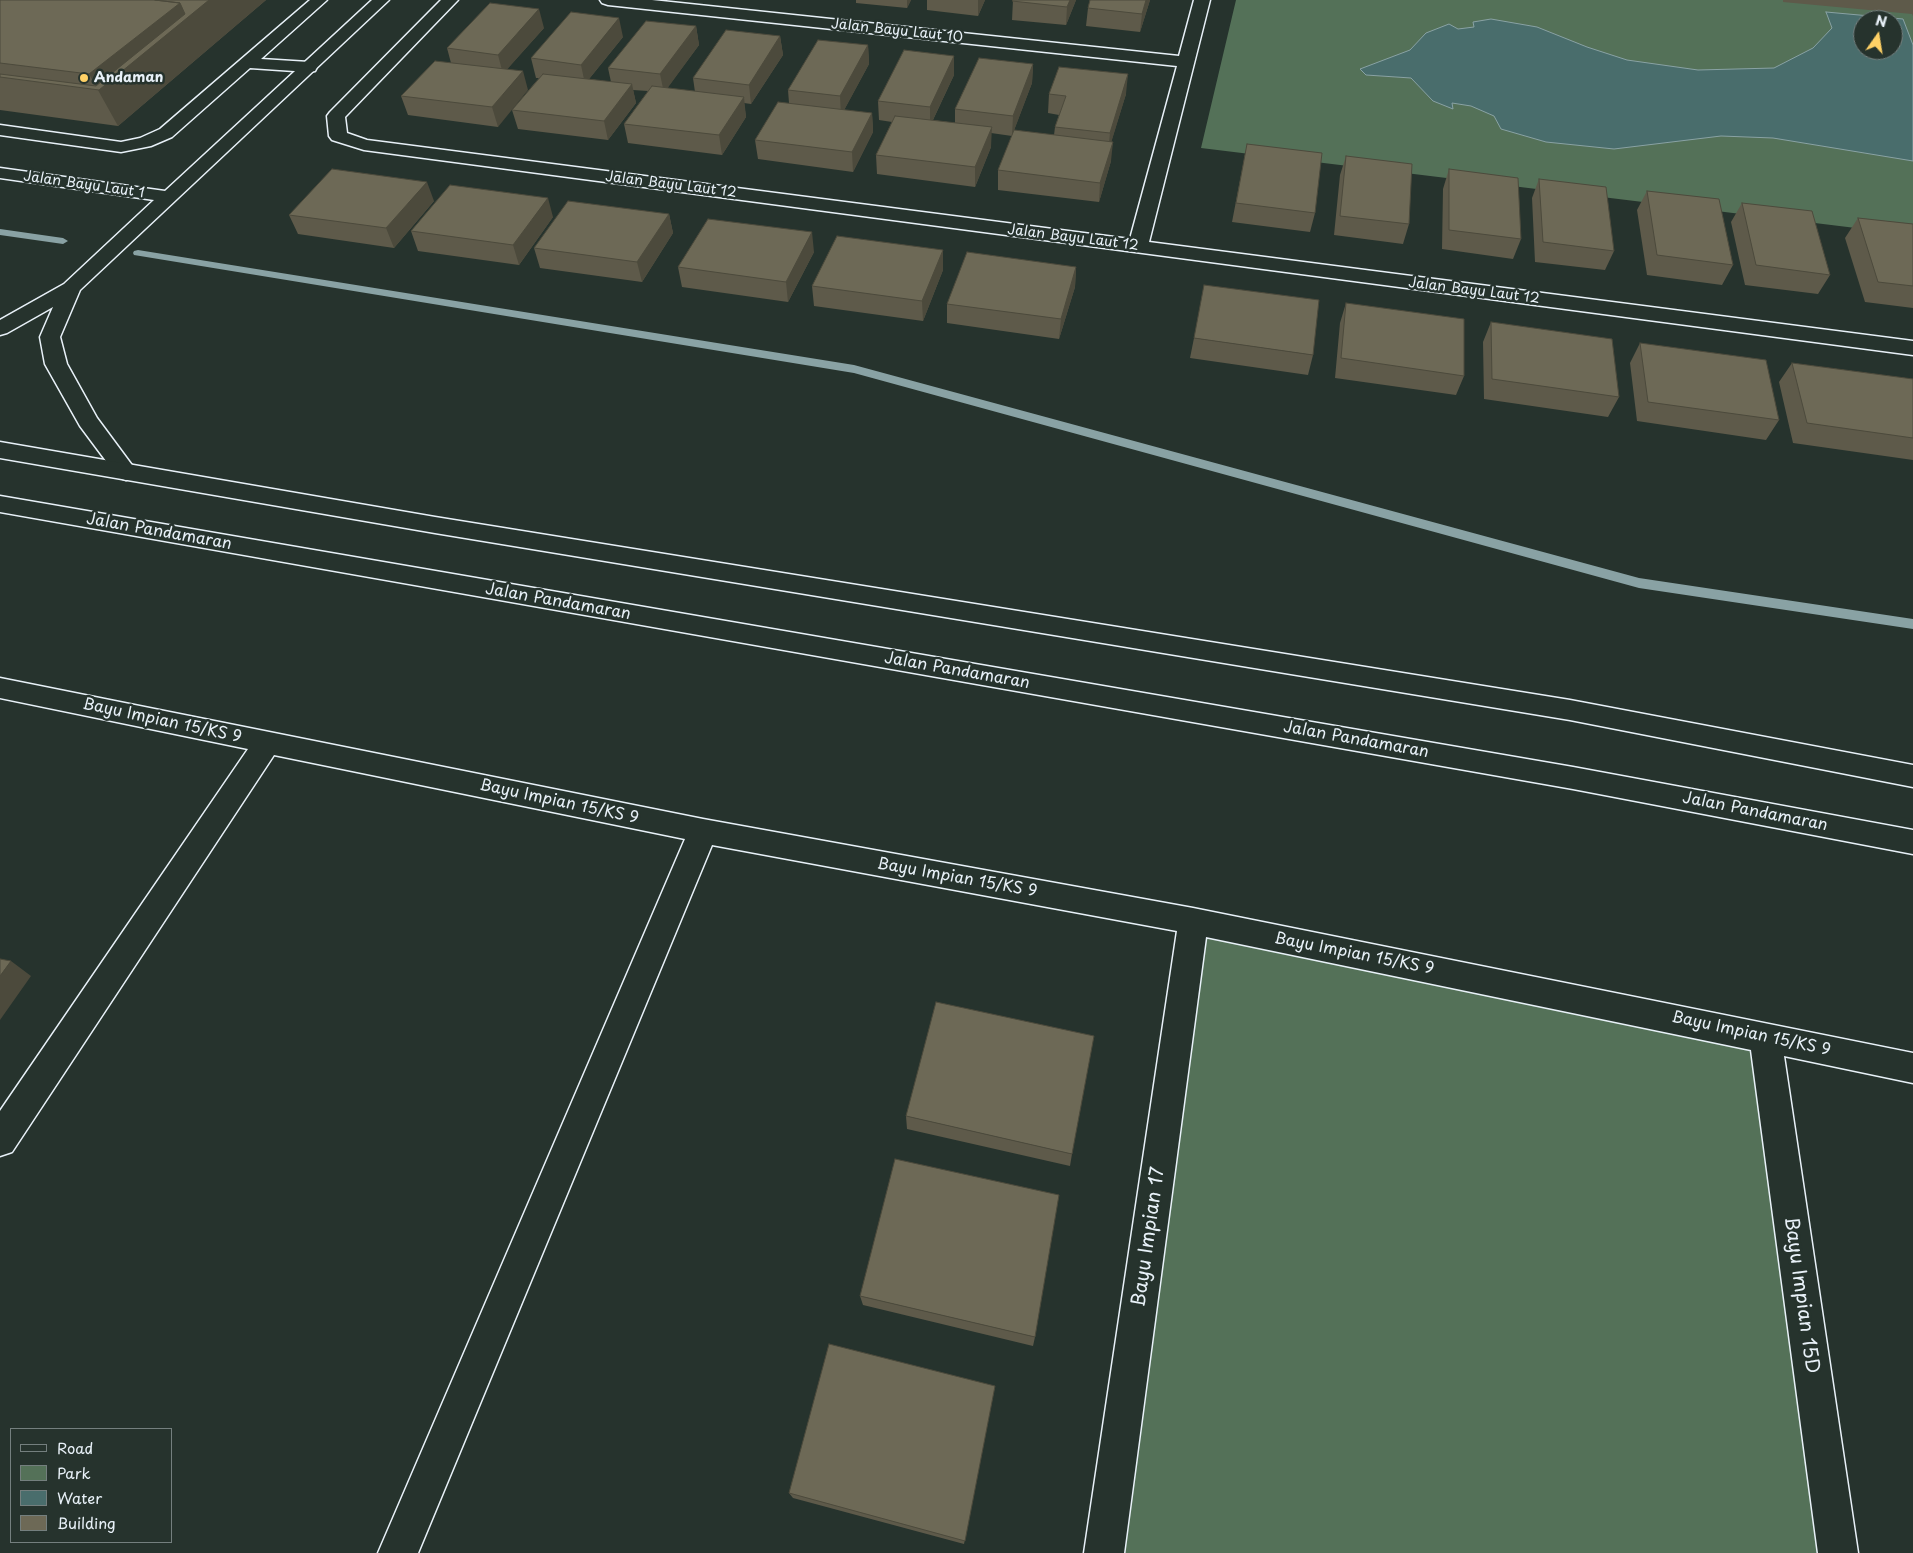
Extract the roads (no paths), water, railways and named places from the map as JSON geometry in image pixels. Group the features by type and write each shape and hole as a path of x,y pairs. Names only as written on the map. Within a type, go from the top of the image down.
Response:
{"street":[{"path":"0,130 122,148 145,142 166,133 319,0"},
{"path":"0,329 71,288 381,0"},
{"name":"Jalan Bayu Laut 12","path":"450,0 336,116 338,136 374,146 1913,348"},
{"name":"Jalan Bayu Laut 10","path":"608,0 1186,62"},
{"path":"1138,246 1202,0"},
{"path":"247,63 309,67"},
{"name":"Jalan Bayu Laut 1","path":"0,174 169,197"},
{"path":"71,288 50,337 56,364 88,421 126,472"},
{"path":"0,450 444,527 1570,710 1913,776"},
{"name":"Jalan Pandamaran","path":"0,504 1573,778 1913,842"},
{"name":"Bayu Impian 15/KS 9","path":"0,688 703,831 1193,921 1913,1068"},
{"path":"0,1140 268,742"},
{"path":"398,1553 703,831"},
{"name":"Bayu Impian 17","path":"1104,1553 1193,921"},
{"name":"Bayu Impian 15D","path":"1765,1037 1838,1553"}],"water":[{"path":"1826,12 1853,14 1853,60 1903,60 1903,19 1913,45 1913,161 1773,138 1721,136 1614,149 1546,142 1501,129 1494,116 1471,106 1452,103 1453,109 1433,101 1411,78 1366,75 1360,69 1410,50 1426,33 1449,24 1458,29 1474,27 1473,22 1491,19 1537,27 1587,47 1627,60 1698,70 1774,68 1813,48 1832,28"}],"waterway":[{"path":"0,232 63,241"},
{"path":"138,253 854,369 1639,583 1913,624"}],"place":[{"name":"Andaman","path":"84,78"}]}
